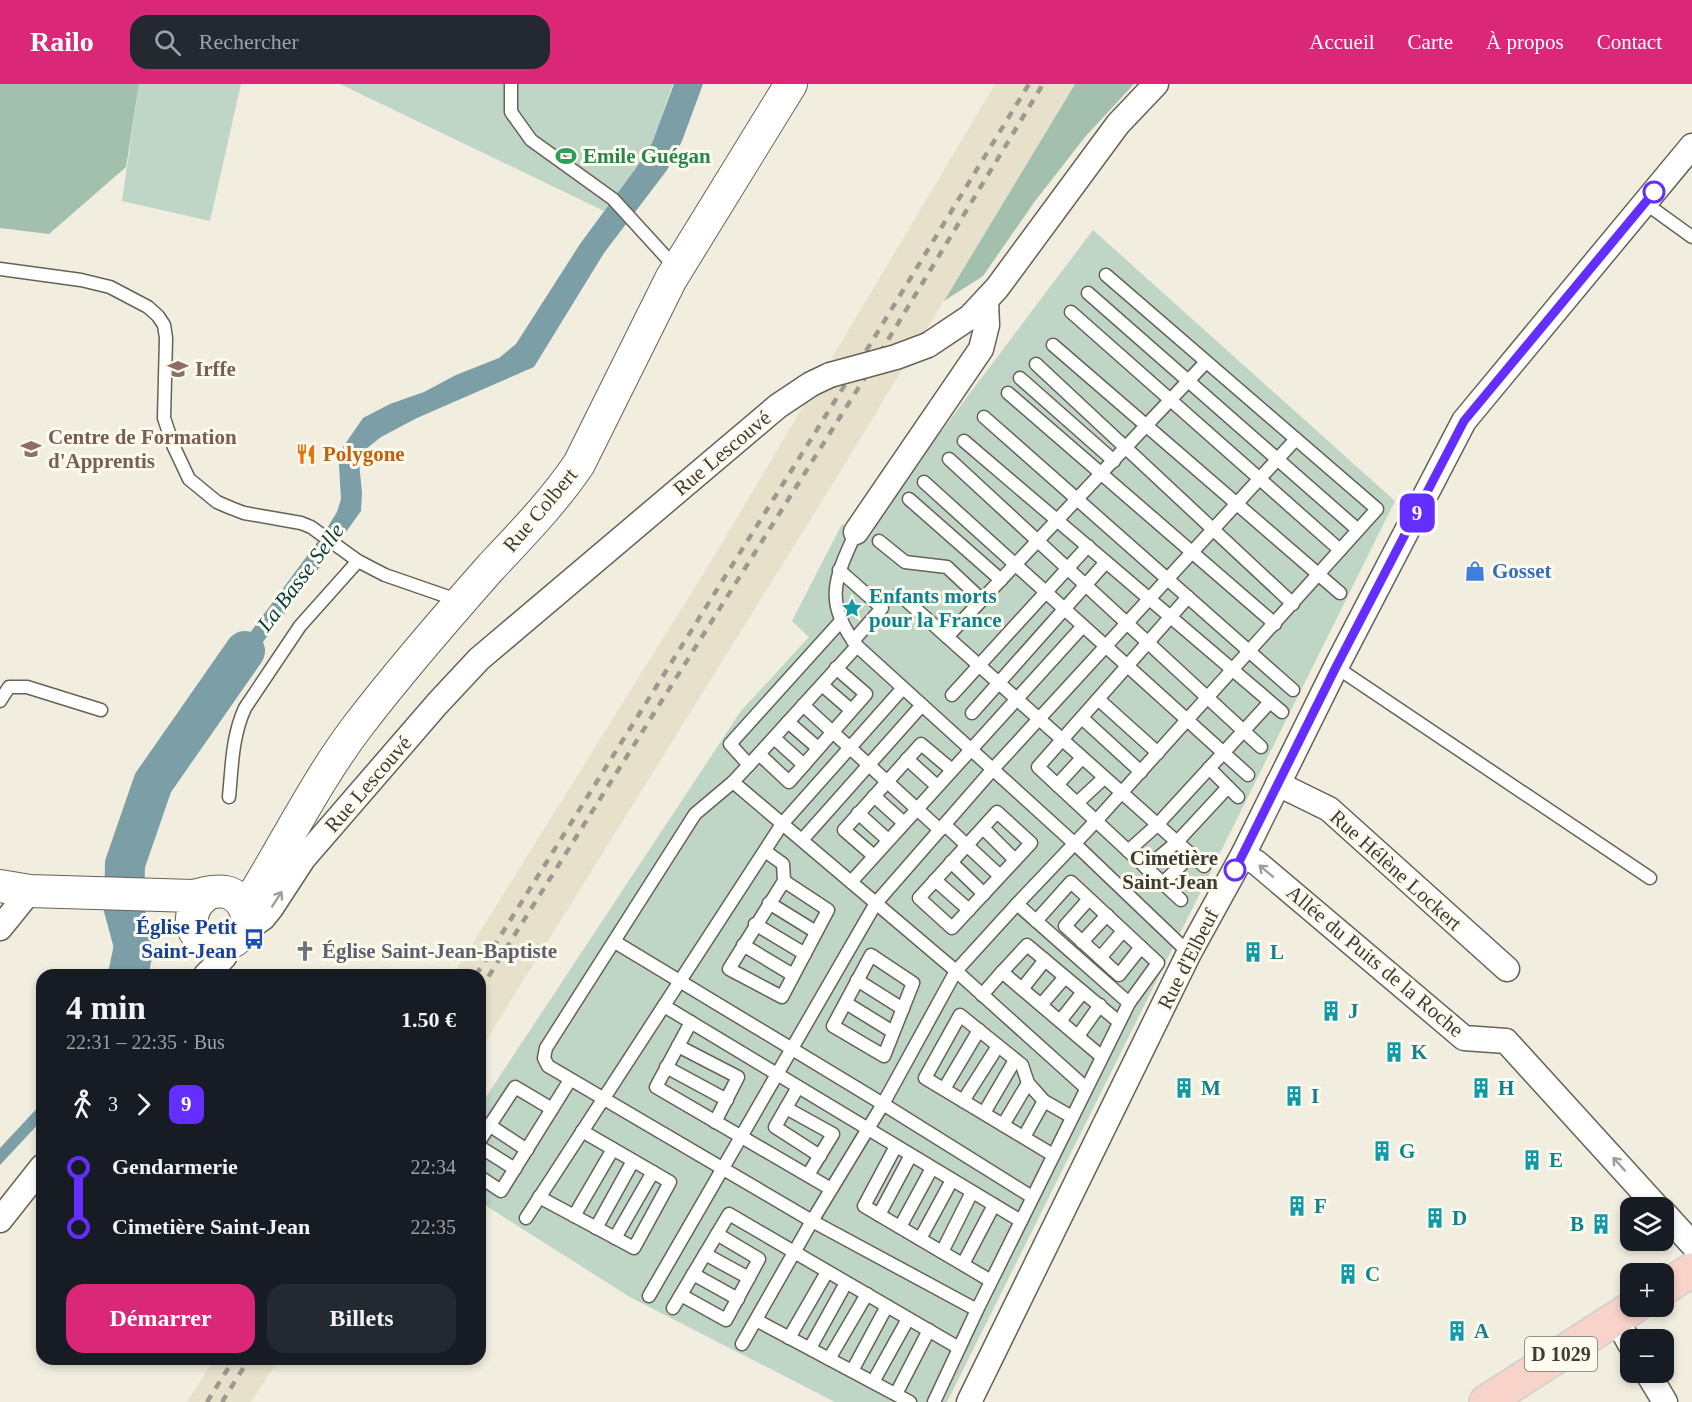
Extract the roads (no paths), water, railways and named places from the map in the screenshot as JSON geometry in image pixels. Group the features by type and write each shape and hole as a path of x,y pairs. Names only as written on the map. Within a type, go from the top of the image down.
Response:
{"main road":[{"path":"1674,1282 1692,1270"},
{"name":"D 1029","path":"1486,1402 1627,1323"}],"street":[{"name":"Rue Colbert","path":"266,878 282,844 307,802 355,729 462,601 564,485 579,464 677,269 791,84"},
{"name":"Rue Lescouvé","path":"212,969 224,957 232,914 263,918 303,859 437,704 479,659 778,406 811,384 830,375 896,357 927,345 969,317 986,301 1118,124 1156,84"},
{"name":"Rue d'Elbeuf","path":"969,1402 1189,953 1243,855 1336,667 1464,421 1692,146"},
{"path":"856,532 981,349 987,325 986,301"},
{"name":"Rue Hélène Lockert","path":"1278,784 1329,809 1507,969"},
{"name":"Allée du Puits de la Roche","path":"1243,855 1257,863 1464,1038 1506,1041 1648,1197"},
{"name":"Rue Lescouvé","path":"266,878 303,859"},
{"path":"154,894 195,928 204,942 213,946 222,946 232,914 266,878"},
{"path":"0,886 30,891 193,896 232,914"},
{"path":"0,928 30,891"},
{"path":"195,969 199,953 195,928 195,906 204,896 232,914"},
{"path":"0,1220 36,1175"},
{"path":"1674,1224 1692,1244"},
{"path":"1654,1383 1665,1402"}],"lane":[{"path":"511,84 511,112 531,140 613,199 677,269"},
{"path":"1645,203 1692,237"},
{"path":"0,269 81,280 110,287 148,307 158,316 164,325 166,338 164,418 173,445 189,479 217,502 244,513 302,523 358,561 393,578 462,601"},
{"path":"742,1344 812,1221 883,1104 956,971 1076,844 1377,509 1106,275"},
{"path":"1088,293 1358,530"},
{"path":"1071,312 1340,550"},
{"path":"1053,345 1340,593"},
{"path":"947,637 1206,362"},
{"path":"1036,364 1293,603"},
{"path":"1020,378 1114,460"},
{"path":"1008,393 1275,624"},
{"path":"984,417 1293,690"},
{"path":"649,1296 876,903 993,769 1296,439"},
{"path":"964,441 1282,712"},
{"path":"949,459 1262,747"},
{"path":"924,482 1248,775"},
{"path":"909,499 1000,580"},
{"path":"856,532 839,570 835,591 841,621 855,644 1076,844 1189,953"},
{"path":"879,541 905,562 947,567 982,600"},
{"path":"952,695 1088,546"},
{"path":"229,796 234,746 244,708 300,626 358,561"},
{"path":"972,713 1106,562"},
{"path":"839,570 882,608 837,668 774,738 733,782 695,814 546,1048 544,1058 548,1066 570,1080 812,1221 977,1310"},
{"path":"899,594 1204,866"},
{"path":"1181,900 1038,767 1188,597"},
{"path":"749,765 730,744 841,621"},
{"path":"851,882 1083,626"},
{"path":"1336,667 1650,878"},
{"path":"759,754 789,782 866,694 837,668"},
{"path":"822,685 851,710"},
{"path":"0,701 9,687 27,687 101,710"},
{"path":"526,1218 782,824 903,688"},
{"path":"1098,699 1158,753"},
{"path":"1128,851 1157,825 1270,702"},
{"path":"803,705 916,809 967,845 1000,876"},
{"path":"802,840 922,705"},
{"path":"1082,718 1141,772"},
{"path":"788,722 818,748"},
{"path":"774,738 804,765"},
{"path":"874,856 844,830 858,813 921,744 952,770"},
{"path":"1057,785 1082,758"},
{"path":"907,759 937,786"},
{"path":"1209,768 1238,797"},
{"path":"1077,803 1104,778"},
{"path":"733,782 956,971 1086,1088"},
{"path":"1146,868 1177,842 1228,787"},
{"path":"874,796 904,823"},
{"path":"997,812 1030,843 952,928 919,898 983,828 997,812"},
{"path":"858,813 888,840"},
{"path":"983,828 1015,860"},
{"path":"765,851 783,864 784,881 755,924 729,969 782,997 828,910 784,881"},
{"path":"1163,883 1191,855"},
{"path":"951,862 984,894"},
{"path":"935,880 969,910"},
{"path":"934,1402 1119,1022 1129,1003 1158,963 1071,882 1036,921"},
{"path":"1089,899 1065,926 1082,942 1119,975 1141,947"},
{"path":"769,903 816,932"},
{"path":"1017,904 1129,1003"},
{"path":"1082,942 1107,915"},
{"path":"755,924 805,954"},
{"path":"1100,958 1123,931"},
{"path":"615,942 1032,1197"},
{"path":"743,945 794,975"},
{"path":"982,995 1027,945 1119,1022"},
{"path":"871,955 913,983 884,1056 833,1026 857,980 871,955"},
{"path":"1022,989 1045,960"},
{"path":"1002,972 1102,1057"},
{"path":"1041,1005 1065,977"},
{"path":"857,980 903,1009"},
{"path":"1060,1021 1083,992"},
{"path":"846,1003 893,1032"},
{"path":"1078,1036 1100,1005"},
{"path":"664,1006 1021,1221"},
{"path":"1053,1155 925,1078 960,1015 1022,1065 1028,1083 1044,1101 1072,1117"},
{"path":"691,1022 656,1087 831,1189"},
{"path":"944,1089 979,1030"},
{"path":"678,1046 738,1077 715,1122"},
{"path":"963,1101 998,1046"},
{"path":"984,1113 1015,1060"},
{"path":"666,1067 727,1100"},
{"path":"486,1181 501,1191 570,1080"},
{"path":"1003,1125 1028,1083"},
{"path":"486,1130 515,1087 552,1109"},
{"path":"798,1087 775,1127 820,1156"},
{"path":"1024,1137 1044,1101"},
{"path":"786,1108 833,1134"},
{"path":"808,1175 845,1115"},
{"path":"489,1125 527,1150"},
{"path":"539,1197 634,1248 670,1182 582,1131"},
{"path":"896,1146 864,1206 991,1281"},
{"path":"574,1216 613,1149"},
{"path":"486,1151 515,1169"},
{"path":"879,1215 911,1155"},
{"path":"596,1228 633,1161"},
{"path":"900,1227 932,1168"},
{"path":"615,1238 652,1172"},
{"path":"920,1239 952,1180"},
{"path":"942,1251 972,1192"},
{"path":"963,1264 994,1205"},
{"path":"673,1308 729,1214 959,1348"},
{"path":"681,1295 726,1320 759,1259 717,1234"},
{"path":"705,1254 749,1278"},
{"path":"789,1338 827,1272"},
{"path":"693,1274 738,1299"},
{"path":"810,1348 846,1283"},
{"path":"829,1359 867,1294"},
{"path":"852,1371 888,1306"},
{"path":"873,1382 908,1318"},
{"path":"756,1320 910,1402"},
{"path":"896,1394 929,1330"}],"water":[{"path":"674,84 703,84 682,141 667,170 604,253 534,367 417,418 381,437 366,449 359,462 361,511 219,700 207,691 324,533 337,512 341,499 339,465 343,447 363,418 390,404 424,392 456,375 499,358 516,344 580,244 652,143"},
{"path":"114,897 134,898 142,957 139,969 123,969 128,943"},
{"path":"36,1109 36,1126 0,1165 0,1148"}],"waterway":[{"name":"La Basse Selle","path":"129,969 134,946 124,909 125,864 153,783 245,651"}],"railway":[{"path":"480,969 863,356 1029,84"},
{"path":"486,980 874,363 1043,84"},
{"path":"207,1402 230,1365"},
{"path":"222,1402 245,1365"}],"place":[{"name":"Emile Guégan","path":"566,156"},
{"name":"Irffe","path":"178,369"},
{"name":"Centre de Formation d'Apprentis","path":"31,449"},
{"name":"Polygone","path":"306,454"},
{"name":"Gosset","path":"1475,571"},
{"name":"Enfants morts pour la France","path":"852,608"},
{"name":"Cimetière Saint-Jean","path":"1235,870"},
{"name":"Église Petit Saint-Jean","path":"254,939"},
{"name":"Église Saint-Jean-Baptiste","path":"305,951"},
{"name":"L","path":"1253,952"},
{"name":"J","path":"1331,1011"},
{"name":"K","path":"1394,1052"},
{"name":"M","path":"1184,1088"},
{"name":"H","path":"1481,1088"},
{"name":"I","path":"1294,1096"},
{"name":"G","path":"1382,1151"},
{"name":"E","path":"1532,1160"},
{"name":"F","path":"1297,1206"},
{"name":"D","path":"1435,1218"},
{"name":"B","path":"1601,1224"},
{"name":"C","path":"1348,1274"},
{"name":"A","path":"1457,1331"}]}
